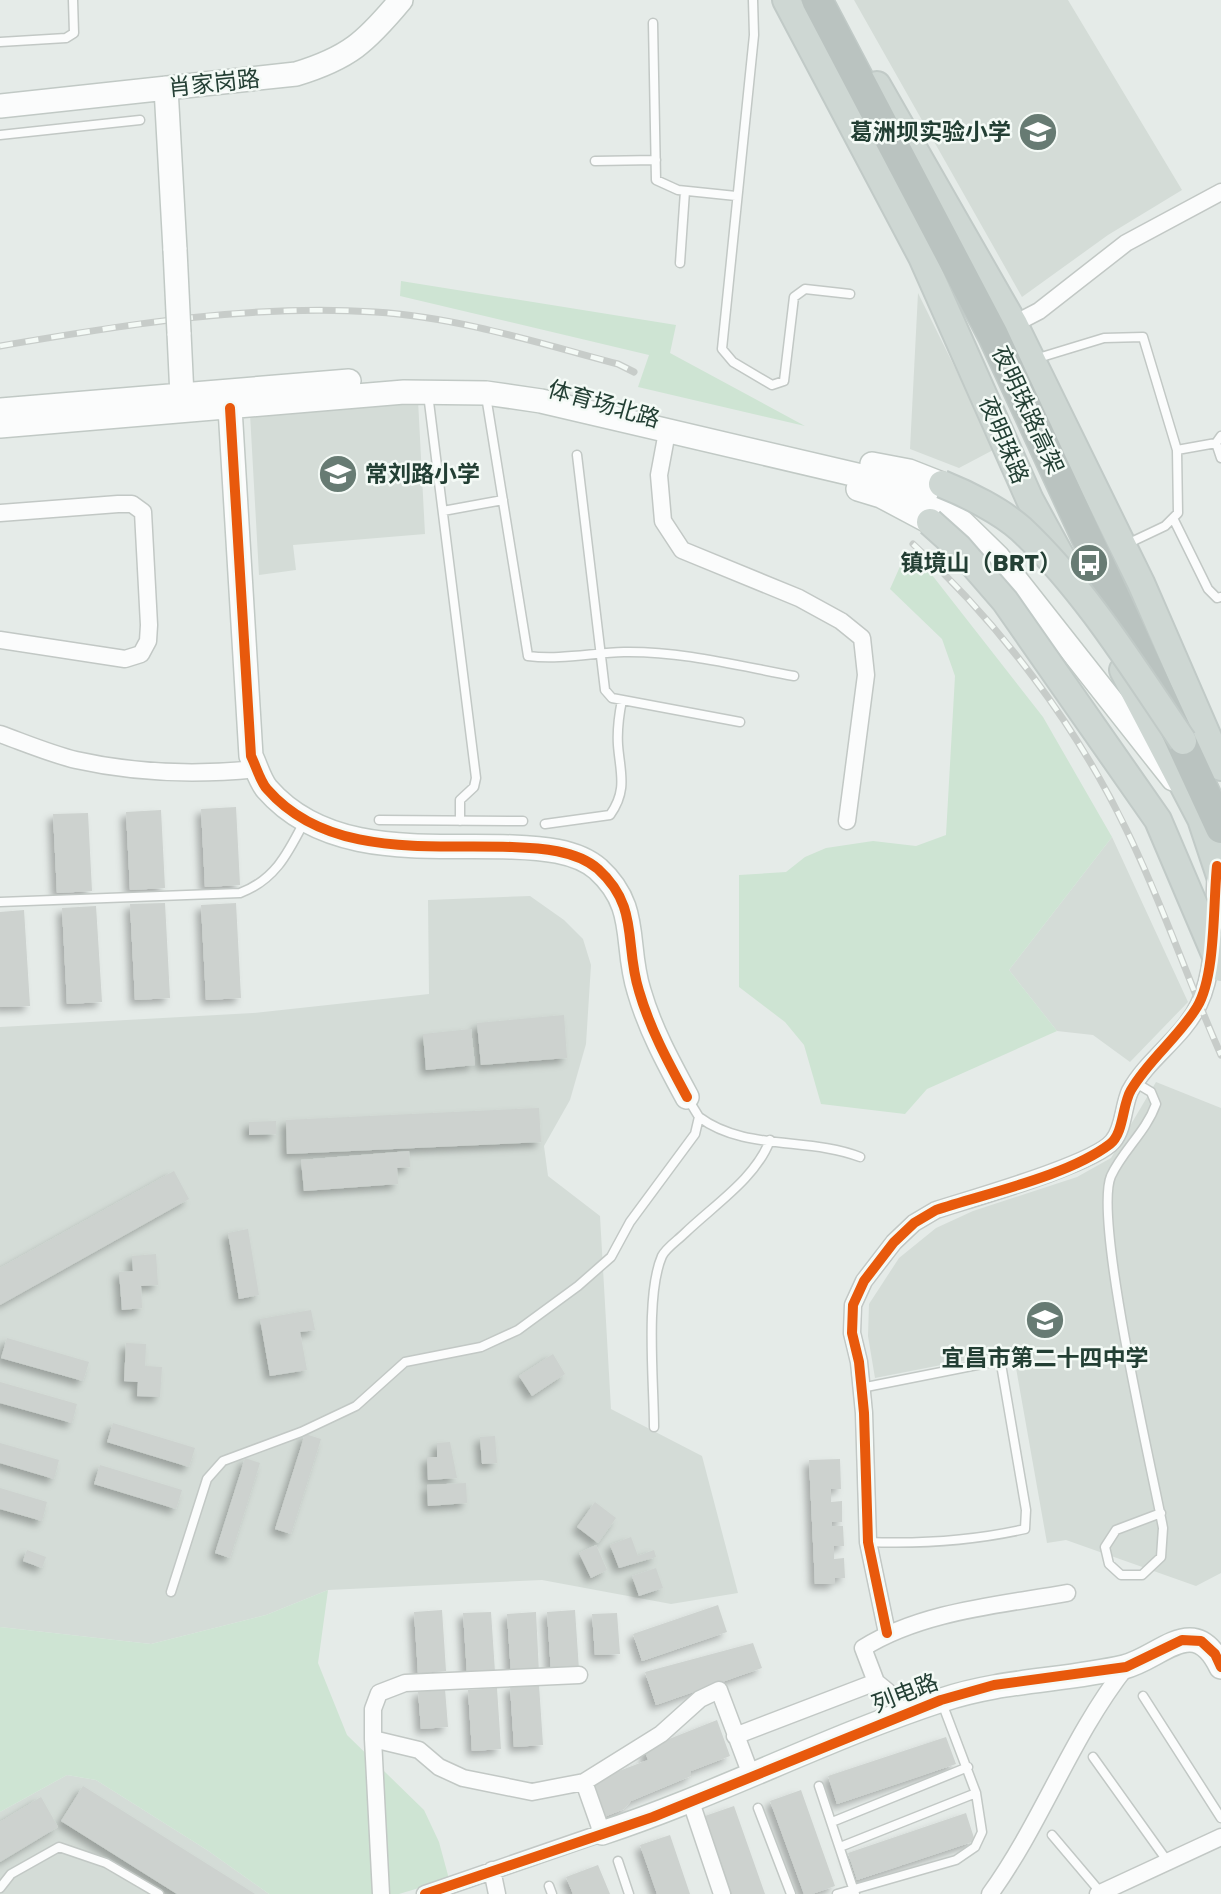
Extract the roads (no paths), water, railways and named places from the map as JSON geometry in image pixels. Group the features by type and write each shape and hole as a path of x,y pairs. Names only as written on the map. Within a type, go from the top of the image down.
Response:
{"highway":[{"name":"夜明珠路高架","path":"817,0 987,323 1221,828"}],"main road":[{"name":"肖家岗路","path":"0,106 296,74 331,63 369,39 401,0"},
{"name":"夜明珠路","path":"786,0 922,257 1030,500 1201,819 1219,872"},
{"path":"828,0 1014,324 1123,546 1221,767"},
{"path":"166,88 182,396"},
{"name":"体育场北路","path":"0,410 401,377 484,378 541,386 605,402 667,427"},
{"name":"体育场北路","path":"0,426 428,391 486,393 541,401 667,427 891,483 958,518 998,557 1108,694"},
{"path":"230,408 251,756 266,788 306,819 338,835 405,846 550,848 595,867 619,891 631,926 638,988 656,1041 687,1097"},
{"path":"667,427 909,471 942,484 1019,528 1060,572 1120,648 1183,741"},
{"path":"667,427 881,496 930,522 959,548 1005,601 1158,820 1221,968"},
{"path":"1108,694 1130,716 1136,708 1136,694"},
{"path":"1108,694 1191,800"},
{"name":"列电路","path":"602,1833 691,1802 751,1775 941,1700 994,1685 1126,1667 1182,1640 1201,1641 1215,1654 1221,1667"}],"street":[{"path":"1014,324 1039,311 1126,243 1221,192"},
{"path":"667,427 659,475 663,521 682,550 799,598 841,621 862,638 866,675 847,821"},
{"path":"0,513 118,504 132,504 143,512 149,625 148,641 141,654 125,659 0,640"},
{"path":"0,734 76,760 152,770 224,773 257,769"},
{"path":"887,1633 868,1542 861,1388 852,1332 853,1305 864,1281 894,1242 914,1223 936,1210 1089,1158 1113,1141 1129,1093 1198,1005 1209,975 1219,872"},
{"path":"904,1715 887,1691 876,1682 863,1648 887,1633 922,1622 1067,1593"},
{"path":"990,1894 1033,1822 1073,1744 1101,1699 1126,1667"},
{"path":"381,1894 373,1739 373,1709 379,1693 390,1687 579,1675"},
{"path":"735,1736 876,1682"},
{"path":"373,1739 419,1750 439,1767 488,1785 532,1792 584,1783 661,1734 700,1699 719,1689 751,1775"},
{"path":"425,1894 602,1833 584,1783"},
{"path":"691,1802 722,1894"},
{"path":"1101,1893 1221,1837"},
{"path":"492,1870 497,1894"}],"lane":[{"path":"0,42 66,38 74,33 73,0"},
{"path":"753,0 754,36 722,349 733,362 772,385 785,381 794,297 805,289 850,294"},
{"path":"653,23 656,180 666,187 685,191 736,196"},
{"path":"0,135 139,120"},
{"path":"595,161 656,160"},
{"path":"680,264 685,191"},
{"path":"1031,360 1104,338 1143,337 1177,450 1180,494 1178,513 1165,526 1123,546"},
{"path":"428,391 476,778 474,787 460,800 460,821"},
{"path":"486,393 528,656 625,652 681,655 794,676"},
{"path":"1177,450 1219,440 1221,458"},
{"path":"577,455 605,690 611,698 740,722"},
{"path":"443,511 503,500"},
{"path":"1173,518 1208,589 1217,598 1221,597"},
{"path":"545,824 610,815 618,804 624,770 618,747 622,700"},
{"path":"0,902 240,893 261,886 287,854 306,819"},
{"path":"379,820 523,821"},
{"path":"1136,1083 1151,1092 1156,1104 1148,1125 1111,1177 1110,1235 1161,1513 1163,1528 1161,1557 1142,1576 1121,1576 1109,1564 1105,1546 1116,1530 1161,1513"},
{"path":"687,1097 699,1116 716,1129 770,1140 837,1148 860,1157"},
{"path":"172,1592 207,1479 223,1461 301,1432 356,1406 405,1362 481,1347 519,1330 578,1286 611,1257 631,1222 695,1134 699,1116"},
{"path":"654,1427 656,1280 663,1254 724,1195 751,1175 764,1156 770,1140"},
{"path":"861,1388 992,1362 1001,1364 1026,1510 1025,1529 984,1538 924,1544 868,1542"},
{"path":"1143,1696 1221,1818"},
{"path":"836,1894 956,1860 975,1847 982,1832 976,1793 941,1700"},
{"path":"1093,1757 1168,1862"},
{"path":"831,1822 968,1767"},
{"path":"819,1786 854,1891"},
{"path":"840,1847 976,1793"},
{"path":"758,1808 791,1894"},
{"path":"1052,1835 1101,1893"},
{"path":"0,1888 10,1874 59,1847 106,1863 159,1894"},
{"path":"618,1861 629,1894"}],"railway":[{"path":"0,346 186,318 328,310 406,315 467,325 618,364 634,372"},
{"path":"913,544 1005,641 1033,676 1083,751 1106,790 1139,857 1221,1055"}],"place":[{"name":"葛洲坝实验小学","path":"1038,132"},
{"name":"常刘路小学","path":"338,474"},
{"name":"镇境山（BRT）","path":"1089,563"},
{"name":"宜昌市第二十四中学","path":"1045,1320"}]}
